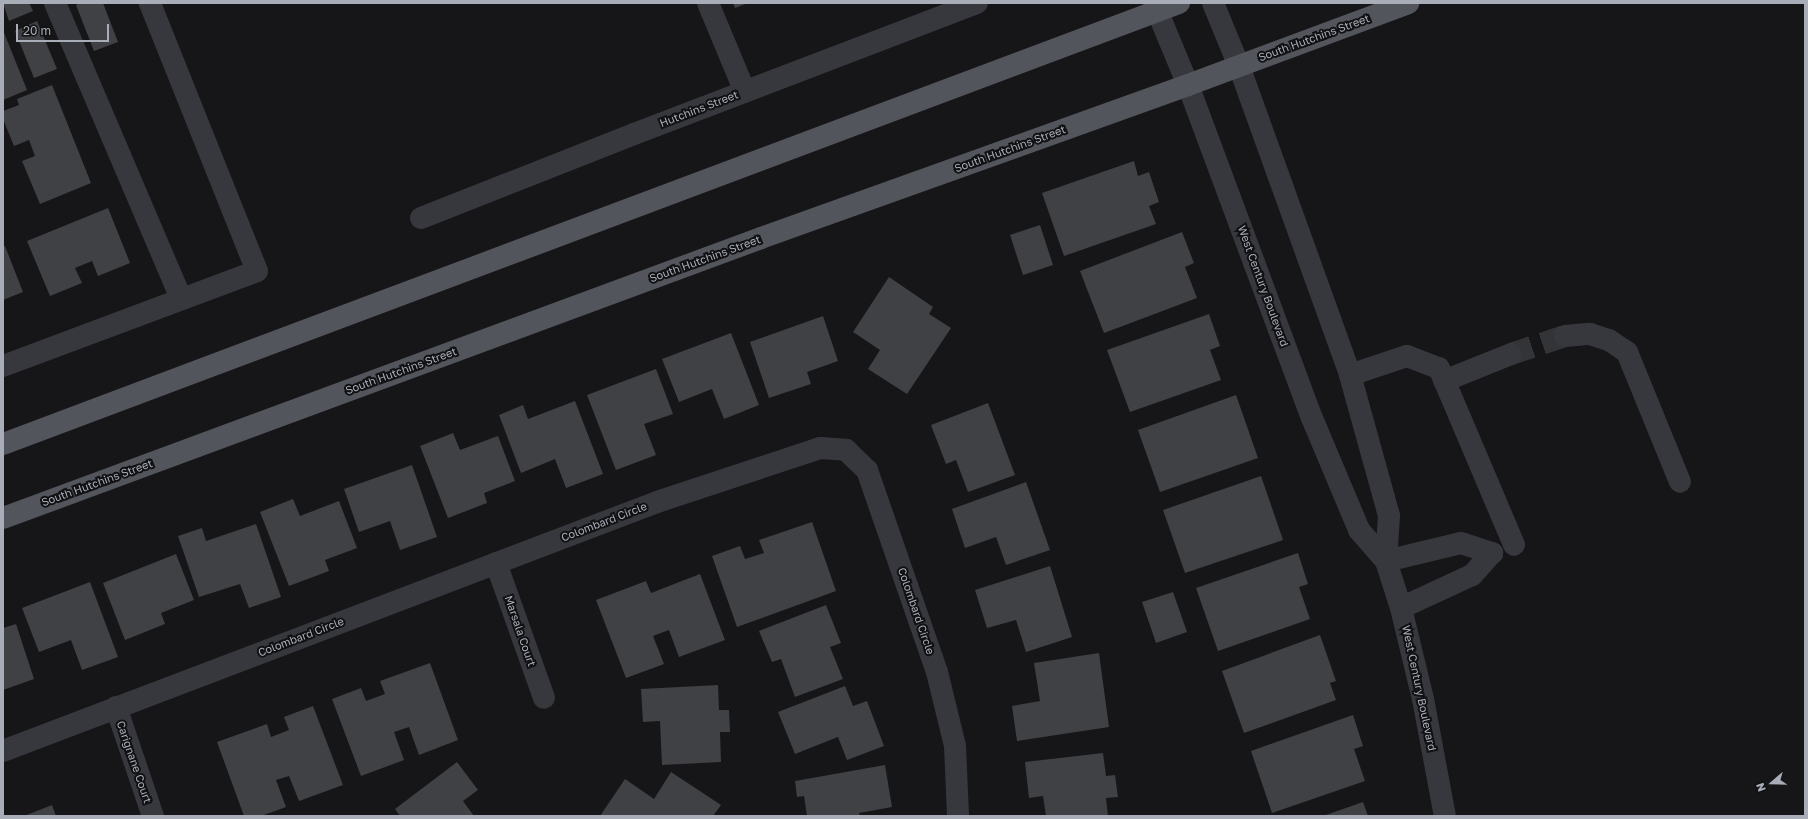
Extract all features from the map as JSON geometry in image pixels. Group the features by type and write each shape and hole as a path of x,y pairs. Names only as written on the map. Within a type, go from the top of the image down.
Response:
{"main road":[{"path":"3,444 1156,7 1179,3"},
{"name":"South Hutchins Street","path":"3,518 754,241 1188,85 1408,3"}],"street":[{"path":"55,3 181,299"},
{"path":"3,366 257,271 150,3"},
{"path":"708,3 745,92"},
{"name":"Hutchins Street","path":"421,218 978,3"},
{"name":"West Century Boulevard","path":"1213,3 1239,66 1350,375 1390,516 1386,561 1401,608 1423,699 1445,816"},
{"name":"West Century Boulevard","path":"1156,7 1188,85 1312,418 1359,530 1386,561"},
{"path":"1565,336 1590,334 1609,340 1627,352 1680,482"},
{"path":"1444,381 1511,354"},
{"path":"1350,375 1407,356 1439,368 1514,545"},
{"name":"Colombard Circle","path":"3,751 657,502 820,448 846,450 866,470 937,672 955,746 958,816"},
{"path":"1386,561 1461,542 1492,553 1472,575 1401,608"},
{"name":"Marsala Court","path":"496,563 544,698"},
{"name":"Carignane Court","path":"116,707 153,816"}],"building":[{"path":"3,3 29,3 33,11 9,21"},
{"path":"80,3 103,3 118,42 94,51 76,5"},
{"path":"733,3 748,3 735,8"},
{"path":"37,21 57,69 34,78 15,31"},
{"path":"3,30 27,90 3,100"},
{"path":"52,85 91,183 40,204 22,161 35,156 29,140 14,146 3,119 3,111 19,105 17,99"},
{"path":"1134,161 1138,176 1149,172 1159,202 1149,206 1156,224 1064,256 1042,193"},
{"path":"108,208 130,263 98,276 92,261 75,268 82,283 50,296 27,241"},
{"path":"1040,225 1053,265 1023,275 1010,235"},
{"path":"1182,232 1194,263 1185,267 1197,298 1104,333 1080,271"},
{"path":"5,246 23,292 3,300 3,247"},
{"path":"889,277 933,307 929,314 951,328 907,394 868,369 880,350 853,332"},
{"path":"1209,314 1220,346 1210,350 1221,380 1130,412 1107,350"},
{"path":"823,316 838,361 807,372 811,384 769,398 750,342"},
{"path":"731,333 759,405 724,419 712,389 679,402 662,359"},
{"path":"656,369 673,414 644,424 656,455 616,470 587,395"},
{"path":"1236,395 1258,458 1160,492 1138,430"},
{"path":"575,401 603,474 566,488 555,459 521,473 499,415 523,405 528,419"},
{"path":"988,403 1015,475 968,492 956,460 946,464 931,425"},
{"path":"453,433 460,450 498,436 515,481 484,493 487,503 448,518 420,446"},
{"path":"412,465 437,537 400,550 390,521 359,532 344,489"},
{"path":"1261,476 1283,540 1185,573 1163,510"},
{"path":"1026,482 1050,550 1006,565 996,537 965,548 952,509"},
{"path":"293,499 300,516 339,501 357,548 325,560 329,571 289,586 260,512"},
{"path":"812,522 836,591 737,627 712,556 740,546 745,559 764,553 759,540"},
{"path":"256,524 281,597 249,608 240,584 199,597 178,536 202,528 206,541"},
{"path":"1298,553 1308,584 1299,587 1310,619 1218,651 1196,588"},
{"path":"176,554 194,600 161,613 165,624 125,640 103,583"},
{"path":"1050,566 1072,637 1026,652 1016,620 987,628 975,590"},
{"path":"700,574 725,640 679,657 669,630 653,636 664,664 626,678 596,600 646,581 651,593"},
{"path":"90,582 118,657 82,670 71,640 39,652 22,608"},
{"path":"1173,592 1187,632 1156,643 1142,602"},
{"path":"826,605 841,643 830,647 843,679 795,697 781,659 772,662 759,631"},
{"path":"16,624 34,679 3,690 3,628"},
{"path":"1320,635 1336,681 1330,683 1336,700 1244,733 1222,671"},
{"path":"1099,653 1109,727 1017,741 1012,706 1040,701 1034,663"},
{"path":"430,663 458,740 419,755 409,727 394,732 404,760 361,776 332,699 361,688 366,701 385,694 380,681"},
{"path":"718,685 719,710 729,710 730,732 720,732 721,762 662,765 660,721 643,722 641,689"},
{"path":"845,686 853,706 867,701 884,746 847,760 838,737 795,754 778,712"},
{"path":"313,706 343,785 299,801 289,776 276,780 286,807 261,816 244,816 217,742 267,724 271,737 289,730 284,717"},
{"path":"1353,715 1363,746 1354,749 1365,781 1272,813 1251,751"},
{"path":"1103,753 1106,776 1115,775 1118,797 1106,798 1108,816 1046,816 1043,796 1029,798 1025,762"},
{"path":"457,762 478,790 463,801 474,816 400,816 395,809"},
{"path":"885,765 892,807 859,813 860,816 807,816 804,796 797,797 795,781"},
{"path":"671,772 721,805 713,816 600,816 625,779 654,799"},
{"path":"1363,802 1368,816 1323,816"},
{"path":"52,805 56,816 24,816"}],"tunnel":[{"path":"1511,354 1565,336"}]}
